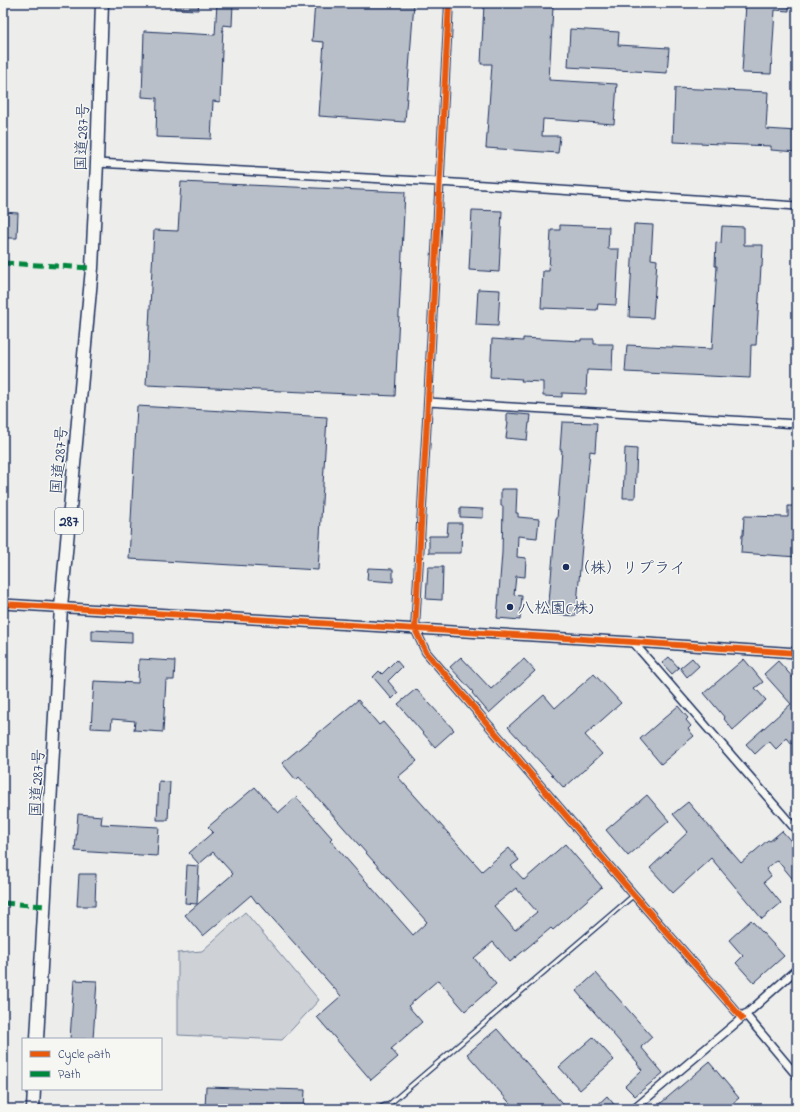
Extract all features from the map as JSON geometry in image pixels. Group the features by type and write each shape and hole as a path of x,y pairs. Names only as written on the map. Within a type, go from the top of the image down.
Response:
{"highway":[{"name":"国道287号","path":"37,1038 61,607 92,268 102,3"},
{"path":"33,1109 34,1090"}],"street":[{"path":"449,3 415,629 426,652 634,895 797,1076"},
{"path":"97,163 439,182 797,206"},
{"path":"428,402 797,424"},
{"path":"3,604 797,653"},
{"path":"633,642 797,831"},
{"path":"634,1109 797,969"}],"lane":[{"path":"385,1108 634,895"}],"shaded area":[{"path":"245,912 319,1000 282,1040 178,1035 178,953 202,951"}],"building":[{"path":"175,3 199,3 198,10 175,9"},
{"path":"217,3 233,3 232,26 223,25 220,102 213,101 211,139 156,137 157,98 142,97 144,31 215,35"},
{"path":"315,3 414,3 405,122 319,116 324,42 312,41"},
{"path":"746,3 789,3 789,11 775,10 771,74 742,73"},
{"path":"484,4 553,7 549,80 617,84 614,124 543,119 542,136 560,136 558,153 486,148 492,64 481,64"},
{"path":"570,29 619,32 618,45 669,48 667,73 568,67"},
{"path":"675,88 768,92 766,129 797,131 797,152 771,150 771,146 673,142"},
{"path":"181,182 405,192 395,396 146,385 154,230 178,231"},
{"path":"472,210 502,211 499,272 469,270"},
{"path":"3,212 18,213 17,238 3,238"},
{"path":"634,224 653,225 651,259 657,260 653,318 629,317"},
{"path":"560,225 609,227 608,249 619,249 616,305 598,304 597,310 541,308 543,271 549,271 551,230 560,230"},
{"path":"722,226 744,227 744,245 763,245 756,345 751,345 750,378 625,372 627,345 712,349 717,266 715,266 716,242 721,243"},
{"path":"478,289 500,290 498,326 476,325"},
{"path":"523,338 581,341 581,339 594,339 594,344 613,344 612,371 587,370 586,394 562,393 562,397 543,396 543,382 490,377 492,339 523,341"},
{"path":"137,406 327,417 318,570 129,559"},
{"path":"507,413 531,415 527,440 506,438 508,422"},
{"path":"562,422 597,423 595,452 590,451 576,616 548,614 557,519 562,450 560,450"},
{"path":"625,448 637,449 635,498 623,498"},
{"path":"501,489 517,489 516,513 518,513 518,517 539,519 537,538 518,536 517,557 526,558 525,577 516,576 514,595 522,596 520,620 497,618 502,553 503,506 501,506"},
{"path":"788,506 797,506 797,557 741,553 744,516 788,517"},
{"path":"460,508 483,509 483,518 460,517"},
{"path":"448,523 462,523 461,553 429,553 429,536 447,536"},
{"path":"428,567 443,567 442,600 426,599"},
{"path":"368,568 393,569 393,582 367,580"},
{"path":"92,630 132,632 132,643 92,641"},
{"path":"461,657 491,689 524,659 535,671 489,713 472,693 473,692 450,667"},
{"path":"669,657 679,668 672,674 662,663"},
{"path":"692,658 699,666 687,677 680,668"},
{"path":"139,659 175,661 174,680 166,680 163,732 134,730 135,721 112,719 111,729 91,728 94,681 138,683"},
{"path":"744,659 763,682 755,688 766,700 733,730 704,693"},
{"path":"396,660 402,667 388,681 398,693 392,699 373,677 379,671 382,674"},
{"path":"778,661 797,682 797,740 792,744 787,738 776,749 769,741 755,754 746,744 791,704 764,674"},
{"path":"594,674 621,703 585,735 602,754 564,788 508,727 544,695 555,708"},
{"path":"416,689 454,730 435,747 398,704"},
{"path":"358,700 379,725 383,722 417,761 398,777 482,871 509,848 519,860 511,866 524,880 565,844 602,887 553,930 551,928 510,962 493,942 474,958 496,984 465,1011 438,980 408,1006 422,1022 391,1049 398,1057 371,1080 317,1017 341,996 251,895 203,936 185,915 233,874 213,852 199,864 189,853 213,832 208,827 255,787 278,813 296,797 332,838 330,840 413,935 427,922 299,777 296,780 282,763","holes":["516,888 537,912 515,930 494,906"]},
{"path":"678,706 688,718 686,720 691,726 688,729 694,736 661,764 640,739"},
{"path":"159,781 170,782 168,820 157,820"},
{"path":"647,795 669,821 628,856 606,830"},
{"path":"688,802 741,863 768,840 770,841 782,831 797,848 797,884 777,860 766,869 771,876 764,882 781,903 762,919 711,858 673,893 650,868 688,832 673,814"},
{"path":"78,814 102,816 101,824 159,827 157,856 75,851"},
{"path":"187,865 199,866 197,904 185,903"},
{"path":"79,874 96,874 95,906 77,906"},
{"path":"751,920 784,956 754,983 736,963 743,956 729,940"},
{"path":"596,973 652,1037 641,1047 663,1073 635,1096 625,1086 642,1070 637,1064 638,1063 576,991"},
{"path":"74,980 97,981 93,1038 70,1038"},
{"path":"497,1029 567,1109 515,1109 467,1054"},
{"path":"593,1037 614,1060 580,1090 559,1067"},
{"path":"709,1062 739,1098 726,1109 654,1109"},
{"path":"206,1087 305,1090 304,1109 205,1109"},
{"path":"607,1096 618,1109 593,1109"}],"marked path":[{"path":"3,263 92,268"},
{"path":"3,903 45,906"}],"cycle path":[{"path":"449,3 415,629 426,652 634,895 742,1018"},
{"path":"3,604 797,653"}],"place":[{"name":"（株）リプライ","path":"566,567"},
{"name":"八松園(株)","path":"510,607"}]}
